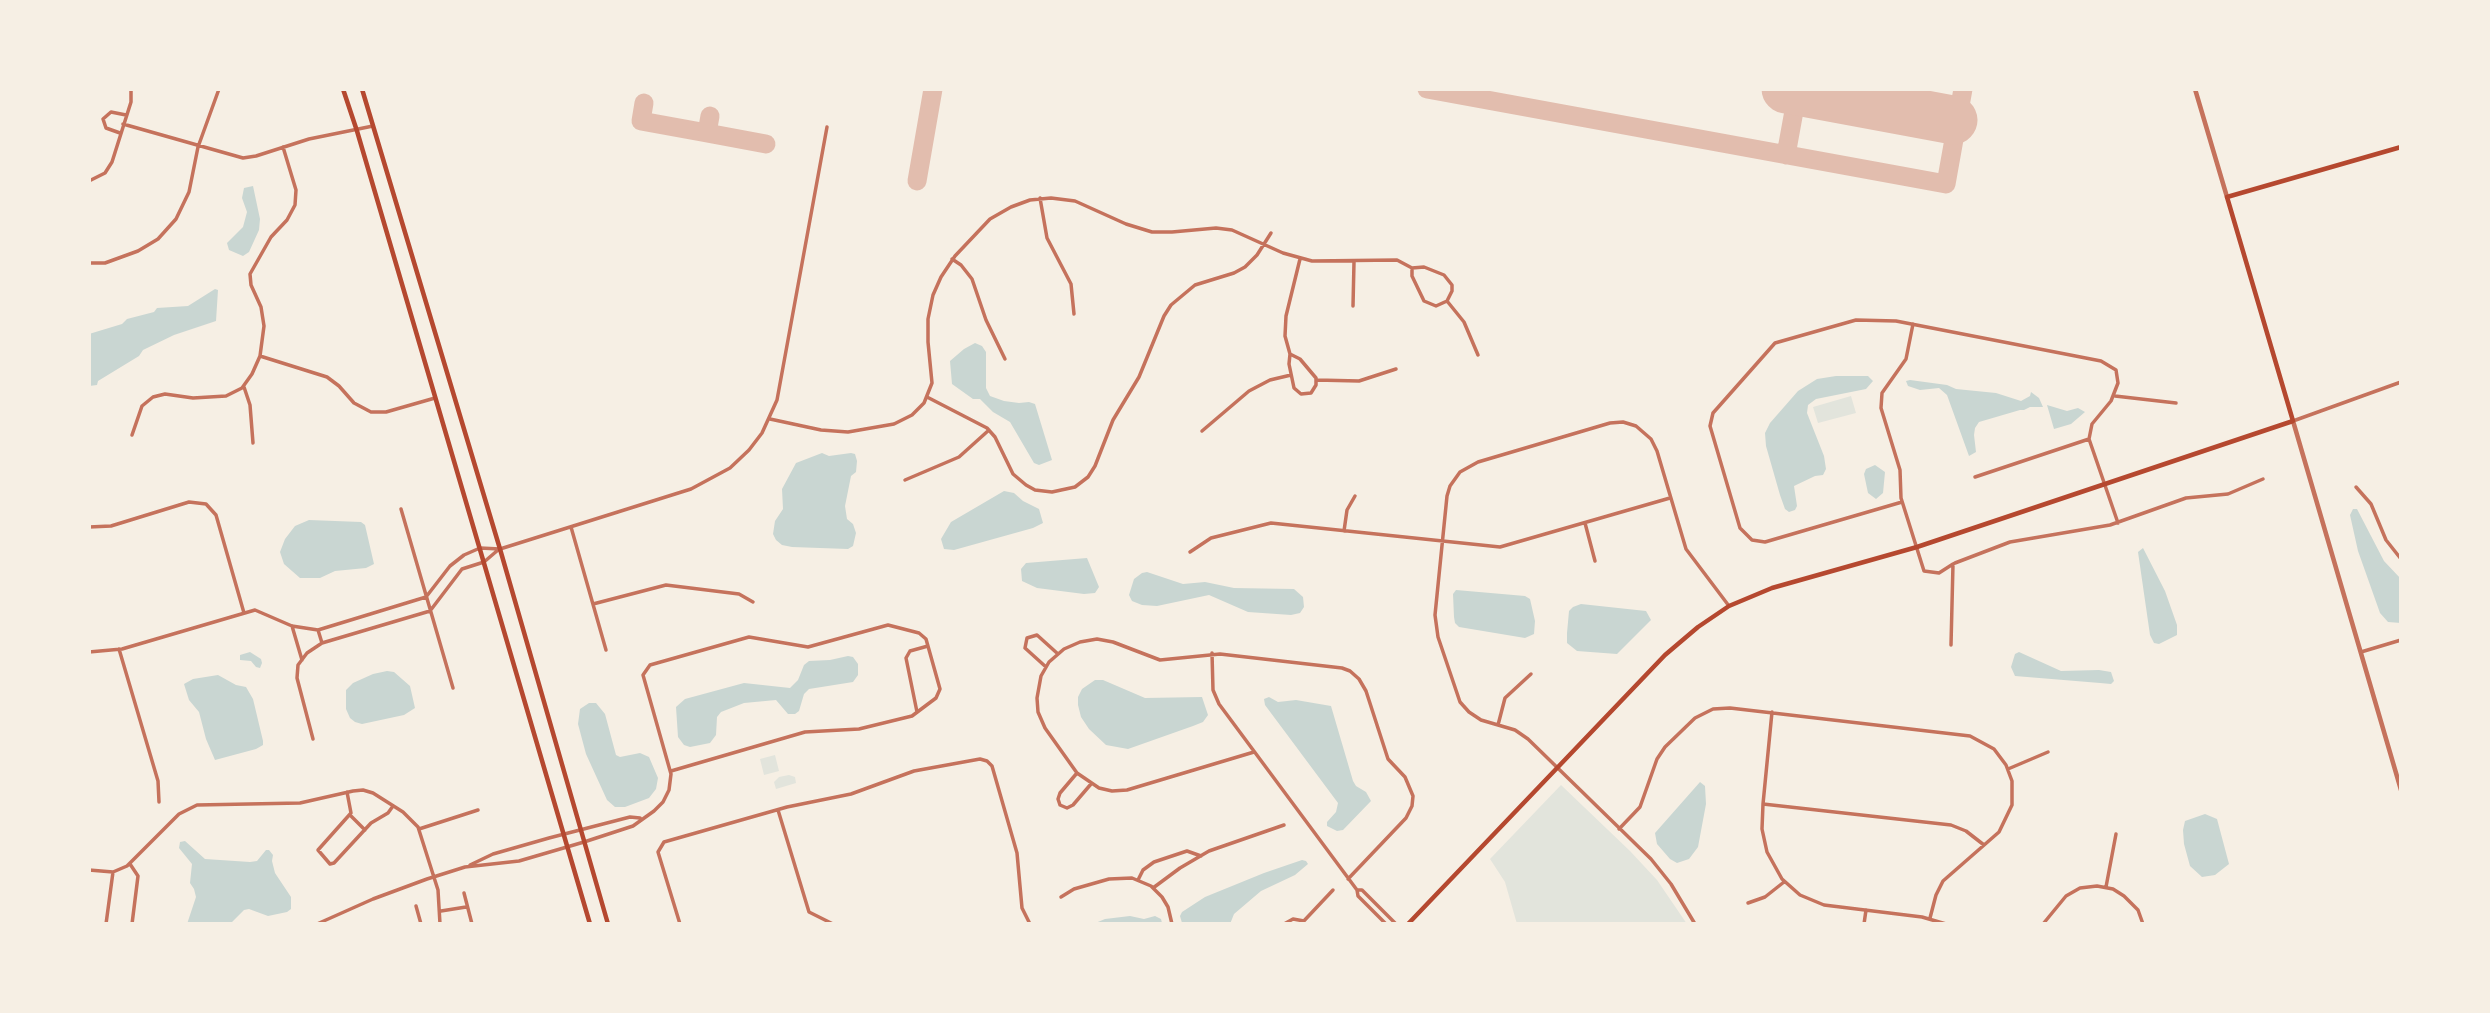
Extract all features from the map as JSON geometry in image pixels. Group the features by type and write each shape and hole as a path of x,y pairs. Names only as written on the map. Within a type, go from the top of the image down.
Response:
{"main road":[{"path":"343,89 590,924"},
{"path":"362,89 500,549 608,924"},
{"path":"1408,924 1674,647 1706,620 1729,606 1772,588 1917,547 2293,421 2227,197 2401,147"}],"street":[{"path":"89,181 101,176 109,168 131,102 131,89"},
{"path":"89,263 105,263 150,245 176,219 187,198 198,147 219,89"},
{"path":"2195,89 2227,197"},
{"path":"120,133 106,128 103,117 111,112 126,116"},
{"path":"123,124 243,158 309,139 373,126"},
{"path":"89,653 119,649 255,610 292,626 318,630 426,597 450,566 464,555 480,548 500,549 712,480 742,458 770,419 780,388 827,127"},
{"path":"132,435 142,407 156,395 211,398 230,395 244,387 260,356 264,326 250,274 271,237 287,220 295,205 296,190 283,147"},
{"path":"770,419 821,430 855,431 904,421 917,411 927,397 932,375 928,342 929,312 936,289 952,259 995,215 1017,204 1040,198 1075,201 1148,231 1165,233 1226,228 1300,259 1331,262 1394,260 1412,268 1424,267 1448,278 1452,291 1447,301 1436,306 1424,302 1412,276 1412,268"},
{"path":"1040,198 1047,239 1071,284 1074,314"},
{"path":"927,397 989,430 1013,474 1026,485 1042,491 1065,491 1081,483 1091,473 1113,420 1143,368 1171,305 1195,285 1240,270 1252,260 1271,233"},
{"path":"952,259 961,265 972,279 986,320 1005,359"},
{"path":"1290,354 1300,359 1316,380 1315,390 1303,395 1294,388 1289,364 1285,326 1300,259"},
{"path":"1353,306 1354,261"},
{"path":"1447,301 1460,315 1478,355"},
{"path":"1902,502 1768,541 1752,540 1740,528 1711,428 1711,419 1716,409 1769,348 1780,341 1856,320 1880,319 1913,324 2105,362 2117,372 2119,381 2115,396 2092,424 2089,439 2118,523"},
{"path":"1913,324 1906,359 1885,389 1881,400 1900,470 1902,502 1925,572 1939,573 1953,564 2010,542 2118,523 2180,500 2226,495 2263,480"},
{"path":"260,356 328,378 354,403 371,412 386,412 435,398"},
{"path":"1316,380 1359,381 1396,369"},
{"path":"1202,431 1249,391 1266,382 1291,375"},
{"path":"2401,382 2293,421 2401,790"},
{"path":"244,387 250,405 253,443"},
{"path":"2115,396 2176,403"},
{"path":"1695,924 1660,870 1520,733 1475,716 1460,702 1438,636 1435,615 1449,489 1466,467 1478,461 1607,423 1633,425 1653,442 1688,553 1729,606"},
{"path":"905,480 958,457 989,430"},
{"path":"1975,477 2089,439"},
{"path":"2356,487 2371,504 2386,540 2401,559"},
{"path":"1344,530 1347,510 1355,496"},
{"path":"1190,552 1207,539 1266,523 1504,546 1670,498"},
{"path":"89,527 117,525 193,502 206,504 217,519 244,613"},
{"path":"401,509 453,688"},
{"path":"1585,523 1595,561"},
{"path":"571,527 606,650"},
{"path":"313,739 297,681 297,668 302,660 322,643 430,611 462,569 484,562 500,549"},
{"path":"1951,645 1953,564"},
{"path":"593,604 666,585 739,594 753,602"},
{"path":"465,867 519,861 633,826 663,802 669,790 671,771 643,675 650,665 746,638 808,647 888,625 919,633 926,639 940,689 936,698 917,713 902,720 859,729 804,732 671,771"},
{"path":"292,626 302,660"},
{"path":"318,630 322,643"},
{"path":"1046,667 1025,648 1027,638 1037,635 1058,654"},
{"path":"1254,752 1126,790 1109,791 1091,784 1077,773 1048,734 1039,716 1038,688 1046,667 1058,654 1077,643 1097,639 1114,642 1160,660 1212,653 1350,671 1366,691 1389,761 1405,777 1413,796 1406,818 1348,879"},
{"path":"2361,652 2401,640"},
{"path":"917,713 906,658 910,651 928,646"},
{"path":"119,649 158,781 159,802"},
{"path":"1212,653 1212,686 1215,698 1357,890 1358,896 1386,924"},
{"path":"1498,725 1505,698 1531,674"},
{"path":"1619,829 1640,807 1662,751 1695,718 1706,711 1720,708 1772,712 1970,736 1994,749 2008,769 2013,792 2011,812 1999,832 1943,881 1930,918"},
{"path":"1772,712 1762,829 1767,852 1784,882 1800,895 1817,903 1930,918 1946,924"},
{"path":"2008,769 2048,752"},
{"path":"680,924 658,852 660,846 666,842 778,810 851,794 914,771 980,758 992,766 1017,853 1022,908 1030,924"},
{"path":"1077,773 1060,793 1060,805 1071,807 1091,784"},
{"path":"347,792 352,809 350,815 319,848 318,853 330,864 333,864 373,821 388,813 393,806"},
{"path":"89,870 113,872 130,864 179,814 194,806 300,803 347,792 368,792 407,815 419,829 435,876 441,911 440,924"},
{"path":"1763,804 1951,825 1963,829 1985,846"},
{"path":"419,829 478,810"},
{"path":"778,810 808,912 833,924"},
{"path":"350,815 365,830"},
{"path":"317,924 386,893 465,867 493,854 630,817 642,818"},
{"path":"1153,888 1201,856 1234,841 1284,825"},
{"path":"2106,887 2116,834"},
{"path":"1138,880 1146,867 1158,860 1189,851 1201,856"},
{"path":"130,864 138,876 131,924"},
{"path":"106,924 113,872"},
{"path":"1061,897 1074,889 1112,878 1138,880 1153,888 1163,899 1172,924"},
{"path":"1748,903 1765,897 1784,882"},
{"path":"2043,924 2058,902 2071,892 2087,887 2106,887 2122,894 2132,902 2143,924"},
{"path":"1284,924 1293,919 1303,922 1333,890"},
{"path":"1357,890 1362,890 1396,924"},
{"path":"464,893 472,924"},
{"path":"416,906 421,924"},
{"path":"441,911 467,906"},
{"path":"1864,924 1866,910"}],"shaded area":[{"path":"253,186 260,219 259,230 249,252 243,256 229,250 227,243 243,227 247,212 242,198 244,188"},
{"path":"215,289 218,290 216,321 174,335 143,350 139,356 98,381 97,385 89,386 89,334 154,312 157,308 188,306"},
{"path":"975,343 982,346 986,352 986,388 990,396 1004,401 1035,404 1052,460 1039,465 1034,463 1010,422 993,412 980,399 973,399 952,384 950,361"},
{"path":"1868,376 1873,381 1866,389 1816,399 1808,405 1807,413 1824,456 1826,469 1823,475 1794,486 1797,506 1789,512 1785,509 1780,495 1765,433 1770,423 1798,391 1817,379"},
{"path":"1906,381 1996,393 2021,401 2030,396 2031,392 2039,398 2043,407 2030,407 1979,422 1974,435 1976,452 1969,456 1947,395 1939,388 1920,390 1908,386"},
{"path":"1851,396 1856,413 1818,423 1813,407"},
{"path":"2047,405 2067,411 2078,408 2085,412 2071,424 2054,429"},
{"path":"822,453 829,456 855,454 856,472 851,476 845,506 847,519 853,524 856,533 853,546 848,549 782,545 773,534 775,521 783,509 782,489 796,463"},
{"path":"1875,465 1885,472 1883,493 1876,499 1868,493 1864,474 1866,469"},
{"path":"1004,491 1014,493 1039,509 1043,523 954,550 944,549 941,539 951,522"},
{"path":"2353,509 2357,509 2384,561 2401,579 2401,623 2388,622 2380,613 2358,551 2350,515"},
{"path":"309,520 361,522 365,525 374,564 366,568 335,571 320,578 300,578 284,564 280,552 285,539 295,526"},
{"path":"2143,548 2165,591 2177,625 2177,635 2159,644 2154,643 2150,635 2138,552"},
{"path":"1087,558 1099,587 1095,593 1037,588 1022,581 1021,569 1026,563"},
{"path":"1147,572 1183,584 1205,582 1234,588 1294,589 1303,597 1304,607 1300,613 1291,615 1248,612 1209,595 1157,606 1142,605 1132,601 1129,595 1134,579"},
{"path":"1456,590 1525,596 1530,599 1535,621 1534,634 1525,638 1459,627 1454,617 1453,594"},
{"path":"1581,604 1646,611 1651,620 1617,654 1577,651 1567,643 1567,633 1569,611"},
{"path":"250,652 261,659 260,668 251,661 240,660 240,655"},
{"path":"2019,652 2061,671 2111,672 2114,681 2111,684 2015,676 2011,667 2015,654"},
{"path":"853,657 858,664 858,675 853,682 809,689 795,714 788,714 776,700 744,703 721,712 717,717 716,735 710,743 690,747 684,745 678,737 676,707 685,699 744,683 790,688 809,661"},
{"path":"387,671 394,672 410,686 415,708 404,715 362,724 355,722 346,709 346,690 353,683"},
{"path":"218,675 236,685 246,687 253,699 263,745 215,760 199,712 189,700 184,684 193,679"},
{"path":"1095,680 1103,680 1145,698 1202,697 1208,715 1203,722 1128,749 1106,745 1089,729 1081,717 1078,705 1082,689"},
{"path":"1269,697 1278,702 1296,700 1331,706 1353,781 1366,792 1371,801 1343,830 1337,831 1327,826 1338,803 1265,705 1264,699"},
{"path":"589,703 596,703 605,714 616,755 620,757 640,753 649,757 658,778 656,789 649,798 625,807 615,807 607,800 586,754 578,724 580,709"},
{"path":"775,755 779,771 764,775 760,759"},
{"path":"779,777 795,777 796,783 776,789 774,782"},
{"path":"1700,782 1705,786 1706,804 1698,847 1689,859 1677,863 1657,844 1655,833"},
{"path":"1561,785 1657,880 1687,924 1517,924 1505,882 1490,859"},
{"path":"2205,814 2217,819 2229,864 2215,875 2202,877 2190,866 2183,830 2185,821"},
{"path":"185,841 205,859 250,862 257,861 269,850 273,855 275,873 291,897 291,909 268,916 249,909 244,910 230,924 187,924 196,897 190,883 192,864 179,848 180,842"},
{"path":"1302,860 1308,864 1295,875 1261,891 1234,914 1230,924 1182,923 1182,912 1205,897"},
{"path":"1130,916 1144,919 1155,916 1161,919 1162,923 1093,924 1105,919"}],"taxiway":[{"path":"917,181 933,89"},
{"path":"1427,89 1946,184 1963,89"},
{"path":"1786,155 1798,89"},
{"path":"644,103 641,121 707,133"},
{"path":"710,116 707,133 766,144"}],"runway":[{"path":"1786,89 1953,120"}]}
